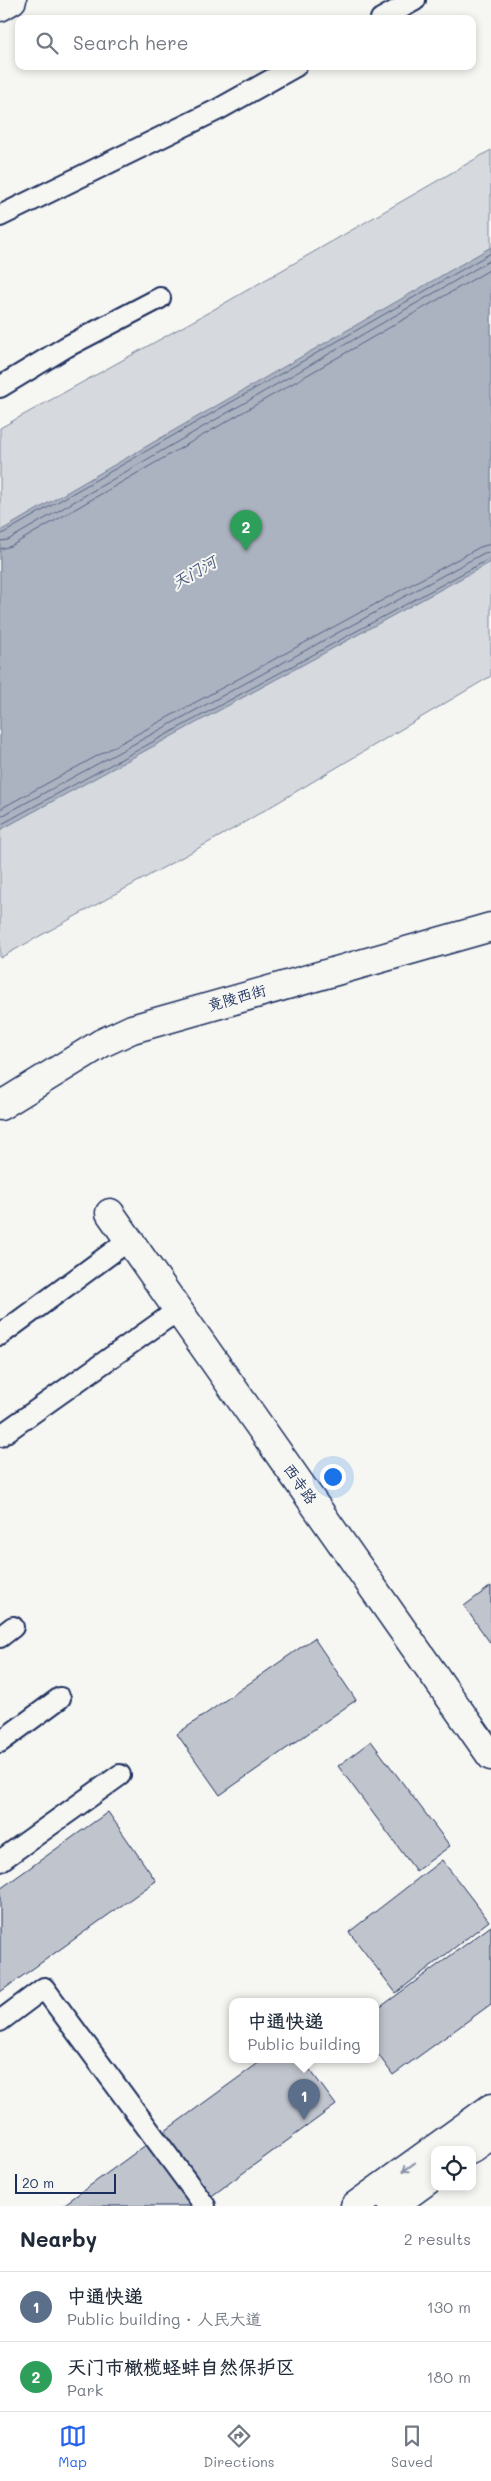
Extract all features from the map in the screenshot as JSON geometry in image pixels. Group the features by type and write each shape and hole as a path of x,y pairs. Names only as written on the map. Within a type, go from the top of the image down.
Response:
{"street":[{"path":"0,6 12,0"},
{"name":"竟陵西街","path":"0,1106 102,1043 132,1029 491,927"},
{"name":"西寺路","path":"110,1213 491,1756"},
{"path":"355,2206 491,2108"},
{"path":"476,2146 491,2135"},
{"path":"392,2206 431,2178"}],"lane":[{"path":"388,15 415,0"},
{"path":"0,216 219,109 289,70"},
{"path":"0,387 66,347 160,298"},
{"path":"0,1335 129,1240"},
{"path":"0,1436 178,1310"},
{"path":"0,1742 60,1698"},
{"path":"0,1861 120,1775"},
{"path":"0,2020 44,1988 204,2206"}],"shaded area":[{"path":"491,150 491,676 233,829 0,958 0,428 211,311"}],"water":[{"name":"天门河","path":"491,247 491,562 0,830 0,531"}],"building":[{"path":"491,1586 491,1644 464,1606"},
{"path":"314,1638 356,1700 220,1795 177,1734"},
{"path":"371,1741 450,1846 416,1871 338,1766"},
{"path":"108,1812 156,1881 0,1992 0,1889"},
{"path":"442,1860 489,1921 396,1993 349,1932"},
{"path":"491,1926 491,2004 393,2075 379,2056 379,2008"},
{"path":"259,2063 305,2063 336,2105 198,2206 62,2206"}],"place":[{"name":"天门市橄榄蛏蚌自然保护区","path":"246,551"},
{"name":"中通快递","path":"304,2120"}]}
